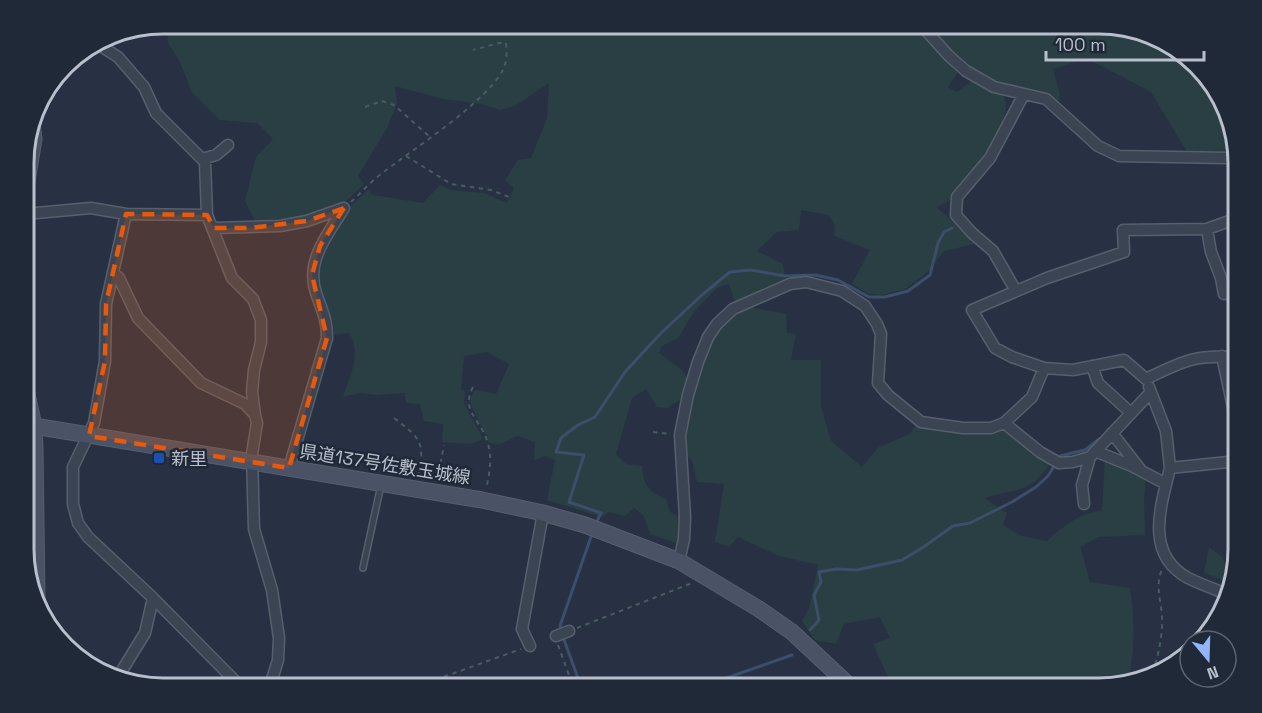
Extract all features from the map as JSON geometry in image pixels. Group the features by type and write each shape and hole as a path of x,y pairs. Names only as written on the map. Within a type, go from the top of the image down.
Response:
{"main road":[{"name":"県道137号佐敷玉城線","path":"34,426 435,492 543,513 594,528 679,561 759,609 792,632 841,678"}],"street":[{"path":"929,34 966,71 994,87 1046,99 1098,146 1119,156 1227,158"},
{"path":"104,49 118,57 144,87 156,114 205,162 207,215 232,278 253,299 261,320 261,342 254,370 252,392 257,423 252,462 254,528 272,590 279,638 278,660 272,678"},
{"path":"1016,291 993,251 972,233 956,214 957,197 990,158 1024,94"},
{"path":"202,159 216,155 228,145"},
{"path":"34,213 91,208 126,214 207,215"},
{"path":"214,228 280,226 307,221 344,208"},
{"path":"289,468 327,338 327,321 315,292 312,275 314,261 320,246 344,208"},
{"path":"126,214 106,304 105,361 94,423 73,467 74,504 78,523 105,553 232,678"},
{"path":"1220,591 1187,578 1167,559 1158,538 1159,518 1170,468 1166,431 1146,379 1124,360 1073,370 1044,368 1012,357 994,348 972,310 1047,278 1124,252 1123,230 1207,229 1227,222"},
{"path":"1207,229 1211,252 1224,294 1227,291"},
{"path":"112,272 118,278 138,318 201,383 244,404 255,415"},
{"path":"679,561 686,517 680,435 688,395 708,337 717,324 733,309 790,284 806,282 842,291 865,306 881,334 878,383 888,395 921,422 963,428 991,428 1004,423 1032,397 1044,368"},
{"path":"1146,379 1186,360 1210,355 1227,357"},
{"path":"1222,356 1227,379"},
{"path":"1092,366 1098,383 1128,410"},
{"path":"1004,423 1012,432 1055,460 1073,462 1092,454 1112,433 1128,410 1151,392"},
{"path":"1112,433 1142,471"},
{"path":"1092,454 1142,471 1166,484"},
{"path":"1084,504 1082,485 1092,454"},
{"path":"1170,468 1227,462"},
{"path":"530,646 522,629 543,513"},
{"path":"121,671 145,633 153,598"},
{"path":"556,636 569,631"}],"lane":[{"path":"363,567 381,483"}],"path":[{"path":"344,208 382,173 489,89 503,69 507,53 506,44 499,43 473,51"},
{"path":"365,107 382,101 393,105 430,137"},
{"path":"406,156 451,184 491,190 509,197"},
{"path":"473,387 467,398 468,407 487,438 491,465 484,501"},
{"path":"394,418 414,433 420,444 422,456 416,489"},
{"path":"653,432 680,435"},
{"path":"435,492 444,444"},
{"path":"1156,665 1162,618 1158,579 1167,559"},
{"path":"569,631 684,588 695,581 699,573"},
{"path":"556,636 570,678"},
{"path":"445,678 530,646"}],"highlighted area":[{"path":"344,208 320,246 312,275 327,338 289,468 89,436 105,361 106,304 126,214 207,215 214,228 250,228 307,221"}],"green space":[{"path":"167,34 925,34 959,71 948,87 957,92 971,81 1002,94 1006,106 997,133 978,164 950,200 936,207 979,243 944,251 928,272 905,289 881,295 869,294 852,284 870,250 834,236 835,226 829,215 801,210 799,230 777,232 757,251 783,264 785,280 735,303 729,284 717,288 694,312 678,338 662,346 659,353 682,370 688,379 683,398 667,408 657,407 646,389 632,398 616,454 626,464 642,466 648,487 655,494 666,499 670,512 680,517 680,538 676,543 650,534 644,516 634,508 625,516 609,512 602,517 547,500 555,460 545,456 534,460 535,442 518,436 498,445 489,442 471,405 470,398 475,390 496,394 509,364 487,352 464,356 461,389 465,392 464,403 483,439 471,444 442,442 443,424 424,421 420,404 406,403 405,393 376,395 360,393 343,397 354,365 355,348 349,333 334,335 332,319 322,303 315,277 318,259 347,209 368,190 373,195 423,203 440,185 451,190 484,193 507,203 514,188 505,180 518,160 531,158 547,118 549,83 515,106 500,110 481,104 443,99 395,86 397,103 387,128 358,176 364,184 342,205 301,219 275,224 256,223 245,201 256,157 273,139 257,123 220,120 192,92 179,60 168,43"},
{"path":"936,34 1099,34 1148,44 1177,61 1201,85 1218,114 1227,157 1187,152 1151,92 1086,58 1053,69 1060,95 1058,103 1043,94 1005,86 986,78 950,50"},
{"path":"749,307 786,314 787,333 796,334 791,360 821,360 821,406 831,441 862,467 879,447 910,434 916,425 924,428 988,433 1004,429 1050,464 1043,474 1028,486 984,498 1007,513 1003,525 1022,536 1047,541 1072,521 1102,510 1105,460 1146,478 1145,535 1099,537 1080,547 1090,582 1130,588 1134,635 1129,675 1107,678 888,678 873,644 890,638 880,617 844,624 836,644 815,640 802,621 809,608 818,565 779,556 738,537 729,547 715,542 724,484 697,482 692,460 686,456 688,418 697,381 715,335 729,318"},
{"path":"1209,547 1222,557 1226,567 1223,580 1204,573"}],"waterway":[{"path":"595,525 601,513 569,502 584,455 556,452 561,438 578,425 595,417 625,372 661,333 703,294 730,272 751,270 785,276 815,275 838,280 869,297 885,297 908,291 930,275 938,243 944,232 952,228"},
{"path":"1058,459 1060,456 1085,450 1099,439"},
{"path":"810,630 819,620 814,595 821,582 819,572 836,569 857,570 902,560 953,526 970,523 1012,502 1036,487 1048,476 1055,465"},
{"path":"561,630 560,626 592,534"},
{"path":"563,637 578,678"},
{"path":"726,678 792,655"}],"place":[{"name":"新里","path":"159,458"}]}
